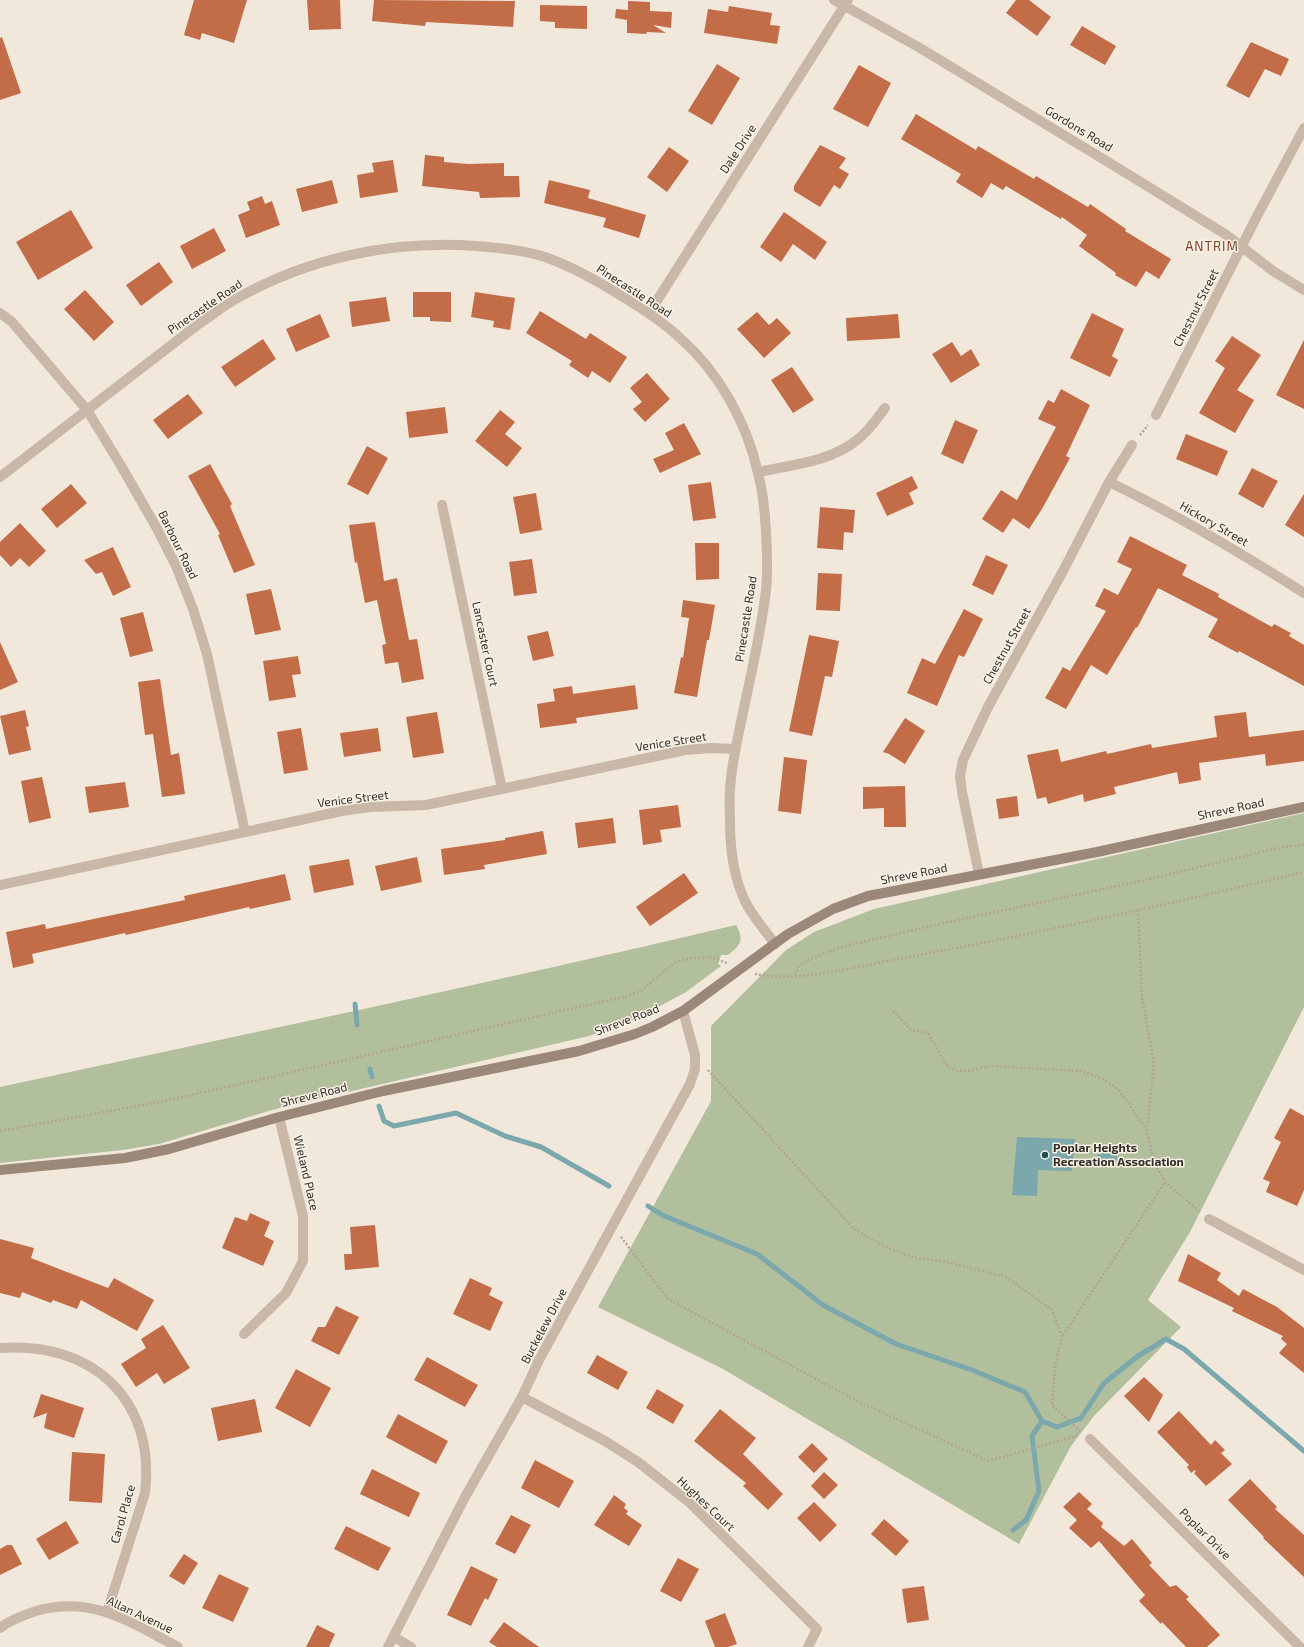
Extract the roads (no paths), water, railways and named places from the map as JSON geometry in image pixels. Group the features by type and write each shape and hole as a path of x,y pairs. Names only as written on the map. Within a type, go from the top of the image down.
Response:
{"main road":[{"name":"Shreve Road","path":"0,1170 125,1158 169,1149 279,1116 383,1091 579,1051 635,1034 683,1011 775,944 815,918 851,902 886,892 1105,850 1304,806"}],"street":[{"name":"Gordons Road","path":"834,0 846,3 1225,234 1273,271 1304,290"},
{"name":"Dale Drive","path":"649,313 846,3"},
{"name":"Chestnut Street","path":"1156,415 1304,128"},
{"name":"Pinecastle Road","path":"0,477 200,323 233,301 268,283 306,267 344,256 369,251 411,246 451,244 513,249 531,253 563,263 598,281 649,313 682,339 705,364 723,390 739,419 752,450 758,472 764,502 768,552 766,589 735,749 730,790 730,839 733,862 745,903 775,944"},
{"name":"Barbour Road","path":"0,313 12,322 86,410 120,464 155,525 176,566 193,609 207,654 245,832"},
{"path":"758,472 821,458 839,451 857,441 885,408"},
{"name":"Chestnut Street","path":"979,874 962,792 960,776 963,760 988,707 1063,571 1109,482 1132,445"},
{"name":"Hickory Street","path":"1109,482 1151,502 1304,593"},
{"name":"Lancaster Court","path":"442,505 502,789"},
{"name":"Venice Street","path":"0,885 342,811 370,807 426,805 685,750 711,748 735,749"},
{"name":"Buckelew Drive","path":"388,1647 465,1497 522,1397 539,1360 690,1084 695,1069 695,1055 683,1011"},
{"name":"Wieland Place","path":"244,1334 286,1294 303,1260 303,1216 279,1116"},
{"path":"1208,1219 1304,1270"},
{"name":"Carol Place","path":"0,1348 29,1347 53,1351 76,1358 98,1372 116,1387 129,1404 140,1427 145,1449 147,1473 145,1493 107,1612"},
{"name":"Hughes Court","path":"522,1397 605,1442 638,1462 689,1502 817,1629 808,1647"},
{"name":"Poplar Drive","path":"1087,1436 1300,1647"},
{"name":"Allan Avenue","path":"0,1628 26,1614 49,1608 85,1606 107,1612 128,1621 178,1647"},
{"path":"394,1637 412,1647"}],"water":[{"name":"Poplar Heights Recreation Association","path":"1017,1137 1075,1139 1072,1171 1038,1170 1037,1196 1012,1195"},
{"path":"1103,1147 1111,1147 1117,1153 1117,1161 1111,1167 1103,1167 1097,1161 1097,1153"}],"waterway":[{"path":"355,1004 357,1025"},
{"path":"370,1069 372,1077"},
{"path":"379,1106 384,1121 394,1126 456,1113 505,1136 541,1147 609,1186"},
{"path":"648,1206 662,1215 757,1254 823,1305 896,1344 972,1370 1025,1392 1042,1421 1057,1427 1081,1418 1104,1383 1138,1356 1166,1339 1184,1349 1304,1451"},
{"path":"1013,1530 1026,1520 1039,1491 1032,1436 1042,1421"}],"place":[{"name":"Poplar Heights Recreation Association","path":"1045,1155"}],"district":[{"name":"ANTRIM","path":"1212,247"}]}
